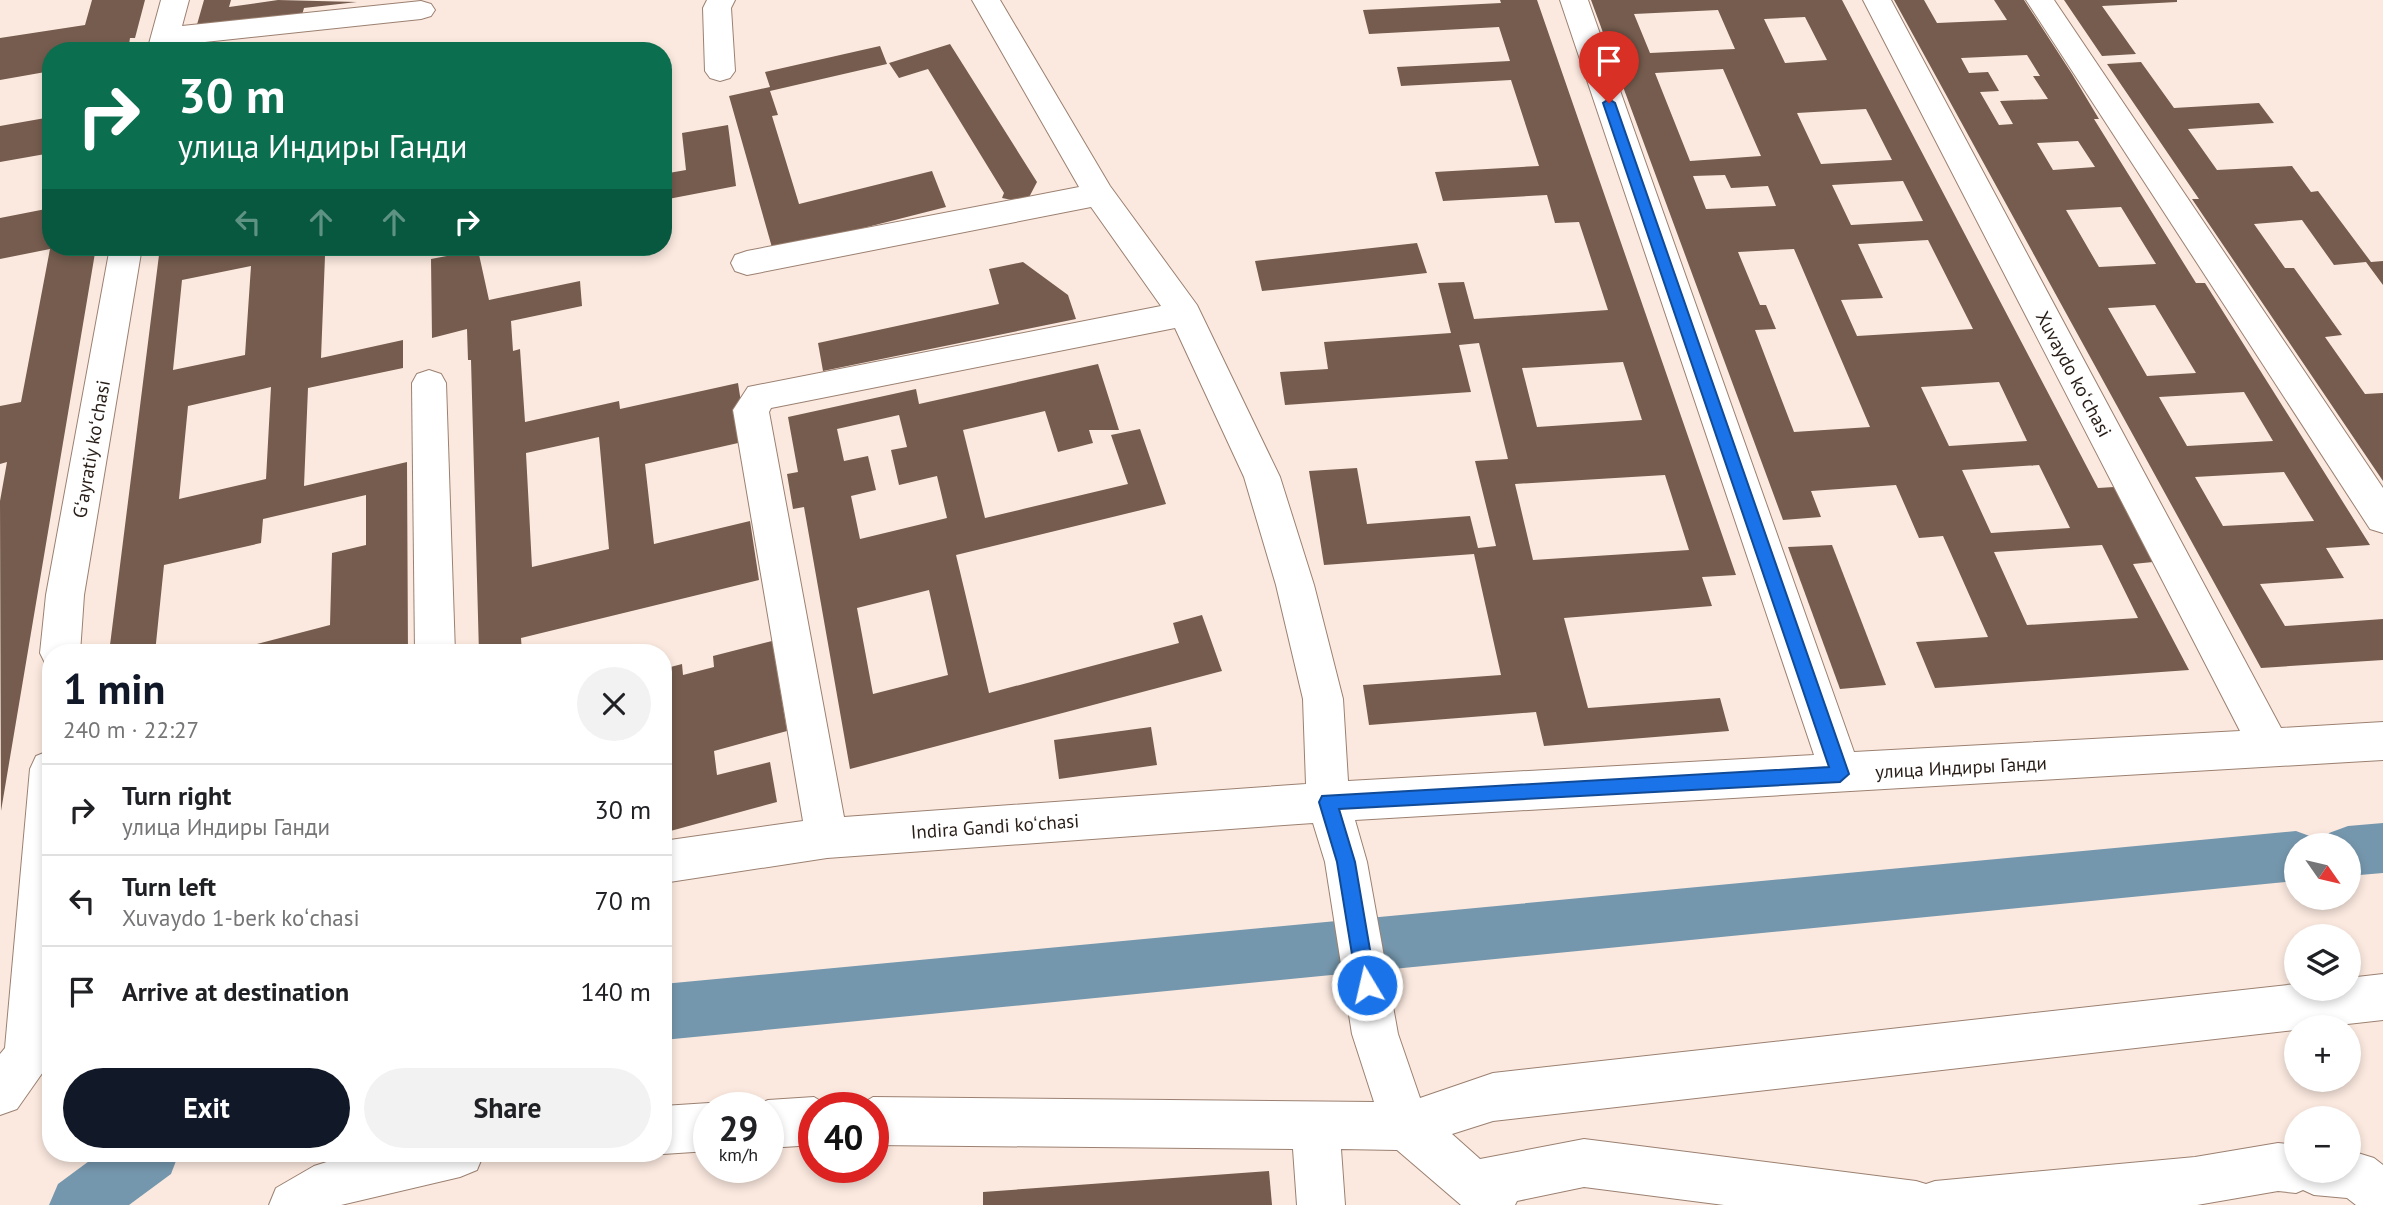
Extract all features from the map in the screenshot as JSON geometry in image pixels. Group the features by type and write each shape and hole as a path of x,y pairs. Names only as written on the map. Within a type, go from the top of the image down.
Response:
{"street":[{"path":"163,42 175,0"},
{"path":"720,0 717,8 720,71"},
{"path":"986,0 1099,194 1185,314 1262,477 1295,585 1323,699 1328,802 1346,862 1375,1034 1406,1126 1490,1195 1584,1163 1916,1205"},
{"path":"1573,0 1840,774"},
{"name":"Xuvaydo koʻchasi","path":"1877,0 2271,749"},
{"path":"2040,0 2383,518"},
{"path":"177,42 421,9"},
{"path":"747,263 1099,194"},
{"name":"Gʻayratiy koʻchasi","path":"61,644 65,595 125,256"},
{"path":"827,838 751,410 760,397 1185,314"},
{"path":"429,383 435,644"},
{"name":"улица Индиры Ганди","path":"1328,802 2383,741"},
{"name":"Indira Gandi koʻchasi","path":"672,861 827,838 1328,802"},
{"path":"0,1092 39,1049 42,979"},
{"path":"889,1121 1406,1126 1493,1097 2383,998"},
{"path":"1315,1127 1321,1205"},
{"path":"672,1130 693,1129"},
{"path":"293,1205 331,1183 421,1162"},
{"path":"1935,1205 2195,1181 2284,1168"},
{"path":"2361,1178 2383,1196"}],"building":[{"path":"92,0 145,0 135,38 130,38 129,42 42,42 42,73 0,80 0,38 85,25"},
{"path":"204,0 231,0 229,7 278,0 357,2 304,8 302,15 196,28"},
{"path":"1500,0 1537,0 1736,575 1702,577 1712,606 1564,618 1588,708 1720,698 1729,731 1544,746 1536,712 1369,725 1363,685 1501,675 1474,554 1324,565 1309,471 1357,468 1367,524 1470,516 1478,548 1496,546 1475,461 1508,459 1479,343 1459,345 1471,392 1285,405 1280,372 1328,369 1324,342 1451,333 1438,283 1464,282 1474,319 1608,310 1579,222 1555,223 1547,195 1443,201 1435,172 1539,166 1511,80 1401,86 1397,67 1510,61 1499,27 1369,34 1363,10 1501,3","holes":["1623,362 1642,420 1537,427 1522,368","1665,475 1689,550 1533,560 1515,484"]},
{"path":"1591,0 1842,0 2098,488 2114,487 2153,562 2133,564 2189,670 1935,688 1916,642 1988,637 1943,536 1919,538 1896,485 1811,491 1821,517 1783,520","holes":["1718,10 1735,49 1650,53 1634,14","1805,17 1827,60 1785,63 1764,19","1723,69 1761,156 1690,161 1655,73","1866,109 1892,160 1821,164 1797,113","1725,175 1731,188 1768,186 1776,206 1706,209 1693,176","1903,181 1923,221 1851,225 1832,185","1928,240 1973,329 1857,336 1841,300 1883,298 1858,244","1794,249 1870,427 1794,432 1755,330 1776,329 1766,305 1760,305 1738,252","1999,382 2027,441 1949,446 1921,387","2039,465 2070,528 1991,533 1962,470","2102,545 2138,618 2027,625 1994,552"]},
{"path":"1894,0 1924,0 1937,23 2007,20 1994,0 2024,0 2072,74 2099,119 2094,119 2196,283 2205,283 2370,545 2326,548 2344,578 2260,584 2285,626 2383,619 2383,660 2261,668","holes":["2027,55 2040,76 2033,76 2048,99 2000,101 2013,124 1999,125 1980,92 1999,91 1988,72 1969,73 1961,58","2078,141 2095,167 2053,170 2037,143","2121,207 2156,264 2099,267 2066,210","2155,305 2196,373 2147,376 2108,308","2244,392 2273,441 2187,446 2159,397","2284,472 2314,521 2223,526 2195,477"]},
{"path":"2064,0 2177,2 2102,6 2136,54 2102,56"},
{"path":"950,44 1037,182 1026,203 1002,198 1004,193 928,69 899,78 889,63"},
{"path":"880,46 887,64 770,91 778,115 772,116 799,204 932,171 946,207 773,251 729,96 770,87 765,72"},
{"path":"2141,62 2174,108 2259,103 2274,123 2188,129 2217,170 2292,166 2311,192 2318,191 2371,262 2383,261 2383,285 2366,262 2334,265 2302,220 2254,224 2285,268 2294,268 2342,335 2325,337 2365,394 2383,393 2383,481 2192,199 2199,199 2107,64"},
{"path":"42,119 42,155 0,162 0,126"},
{"path":"728,125 736,186 672,198 672,172 686,170 682,133"},
{"path":"42,210 42,251 0,259 0,218"},
{"path":"1417,243 1427,273 1262,291 1255,261"},
{"path":"49,256 94,256 1,811 0,501 7,462 0,464 0,406 21,402"},
{"path":"159,256 325,256 321,358 403,340 403,368 308,388 304,486 407,462 408,644 257,644 330,625 332,553 366,545 366,495 263,519 261,543 164,565 156,644 110,644","holes":["251,266 245,355 173,370 182,280","271,387 266,479 179,499 188,406"]},
{"path":"479,256 489,300 580,281 582,306 511,321 513,351 520,349 525,422 619,401 620,409 738,383 747,441 645,464 654,544 750,521 759,580 521,638 521,644 479,644 471,360 468,360 467,329 432,338 431,259","holes":["599,437 609,549 532,567 526,453"]},
{"path":"1023,262 1068,295 1076,319 823,371 818,343 999,304 989,269"},
{"path":"1098,364 1119,430 1089,430 1093,443 1058,452 1045,411 963,430 985,518 1128,484 1111,435 1140,429 1166,504 956,555 989,693 1179,643 1173,623 1202,615 1222,671 850,769 804,507 793,509 787,474 798,472 788,417 916,389 919,404","holes":["899,415 907,447 891,450 899,485 937,476 947,518 860,539 851,496 876,490 868,456 844,461 837,429","929,590 948,675 873,694 857,608"]},
{"path":"1832,545 1886,685 1840,689 1788,547"},
{"path":"772,641 787,731 714,751 717,775 770,762 777,802 672,831 672,667 682,664 683,675 714,667 713,656"},
{"path":"1151,727 1157,765 1059,779 1054,740"},
{"path":"1269,1171 1272,1205 983,1205 983,1192"}],"waterway":[{"path":"2361,850 2383,848"},
{"path":"672,1011 2284,857"},
{"path":"79,1205 138,1162"}],"route":[{"path":"1367,985 1346,862 1328,802 1840,774 1609,103"}]}
